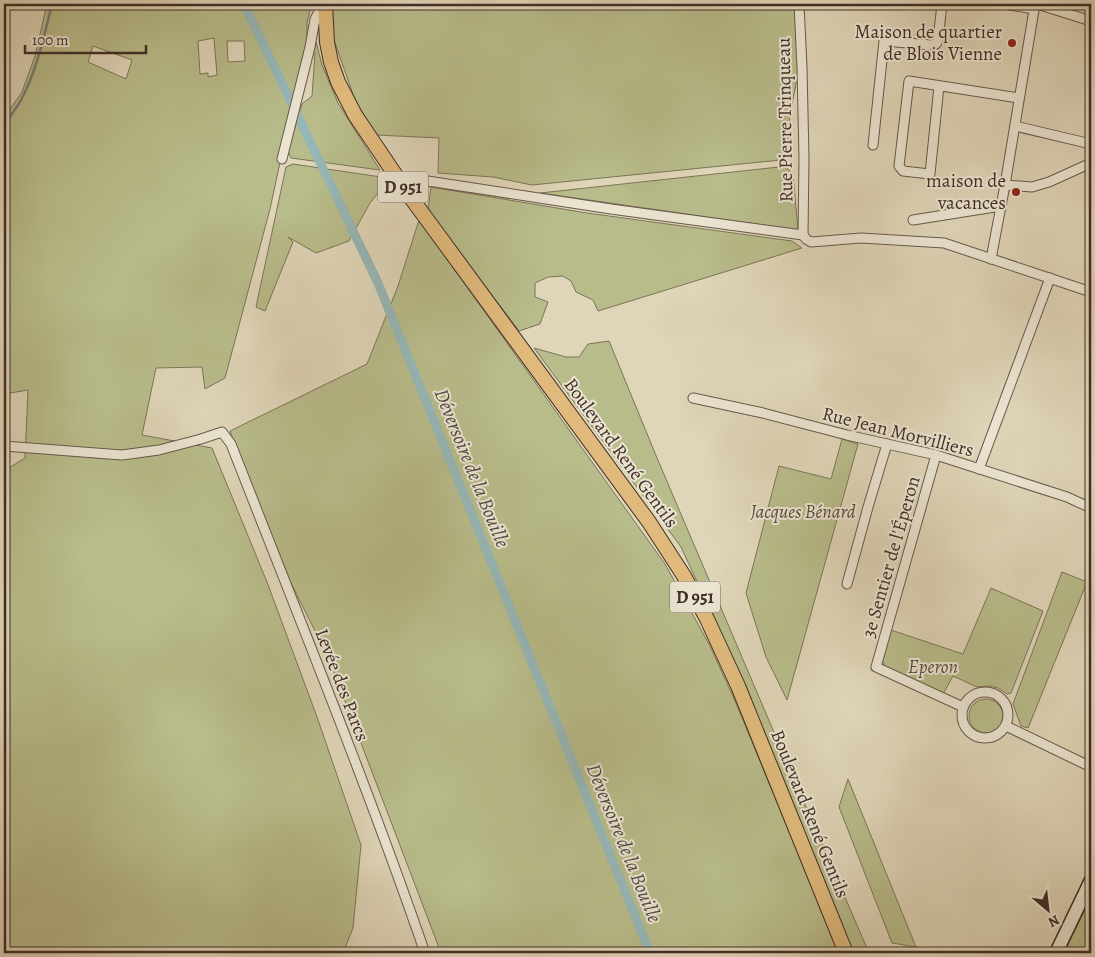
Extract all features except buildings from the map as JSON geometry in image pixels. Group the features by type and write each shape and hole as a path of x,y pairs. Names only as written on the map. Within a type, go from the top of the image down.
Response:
{"main road":[{"name":"Boulevard René Gentils","path":"324,4 327,42 331,62 338,82 355,115 395,176 649,522 684,576 707,618 738,686 846,953"},
{"path":"1056,953 1091,880"}],"street":[{"path":"282,159 310,47 315,19 324,4"},
{"name":"Rue Pierre Trinqueau","path":"799,4 804,150 803,235"},
{"path":"873,144 884,41 936,44 942,4"},
{"path":"1004,4 1036,6 1091,21"},
{"path":"991,259 1036,6"},
{"path":"939,86 930,174 903,171 899,166 909,81 1019,98"},
{"path":"1015,126 1091,144"},
{"path":"1005,185 1032,186 1049,182 1091,163"},
{"path":"395,176 620,211 803,235 811,242 861,238 944,243 1091,292"},
{"path":"913,220 1001,206"},
{"path":"979,469 1050,278"},
{"name":"Rue Jean Morvilliers","path":"694,398 936,455 1067,497 1091,508"},
{"name":"Levée des Parcs","path":"4,446 122,455 159,450 222,432 231,444 347,740 425,953"},
{"path":"847,584 887,444"},
{"name":"3e Sentier de l'Éperon","path":"936,455 876,667 963,706"},
{"path":"980,692 995,694 1006,705 1008,719 1006,726 994,736 979,738 966,729 963,722 963,706 973,695 980,692"},
{"path":"1006,726 1091,768"}],"green space":[{"path":"47,4 312,4 307,22 307,41 316,45 316,42 322,65 338,103 380,170 291,158 288,151 302,104 312,96 315,53 304,51 270,209 225,378 205,389 202,367 156,368 142,435 212,448 267,582 317,717 361,845 353,928 343,953 4,953 4,471 25,458 28,390 4,394 4,118 22,92 35,56","holes":["214,38 217,75 208,77 208,73 200,74 198,41","227,41 244,41 245,61 228,62","93,46 132,60 126,79 88,62"]},
{"path":"331,4 795,4 798,74 790,114 787,154 781,160 532,185 493,177 438,173 439,138 376,135 355,100 334,40 330,20"},
{"path":"293,164 381,177 386,183 370,203 349,241 316,253 288,237 293,242 265,311 256,307 286,167"},
{"path":"779,167 787,168 793,174 798,230 540,193"},
{"path":"431,187 587,213 792,241 802,248 598,311 593,300 576,292 571,281 563,276 548,277 535,283 535,297 548,302 540,324 519,331 428,210"},
{"path":"419,220 665,564 710,646 736,703 839,953 441,953 329,659 278,557 230,431 367,364 398,286"},
{"path":"609,341 657,458 869,953 853,953 746,687 681,547 534,348 566,357 579,357 588,344"},
{"name":"Jacques Bénard","path":"842,439 858,444 787,700 766,657 746,593 779,466 831,479"},
{"path":"1062,572 1087,582 1028,728 1021,726 1013,704"},
{"name":"Eperon","path":"991,588 1043,611 1011,693 1007,694 998,688 990,686 977,687 953,676 943,694 885,666 882,660 891,630 963,654"},
{"path":"986,699 998,704 1003,716 998,728 986,733 974,728 969,716 974,704"},
{"path":"848,779 916,947 892,943 839,807"},
{"path":"1091,897 1091,953 1064,953"}],"waterway":[{"path":"4,126 27,89 40,53 52,4"},
{"name":"Déversoire de la Bouille","path":"244,4 378,283 650,953"}],"place":[{"name":"Maison de quartier de Blois Vienne","path":"1012,43"},
{"name":"maison de vacances","path":"1016,192"}]}
